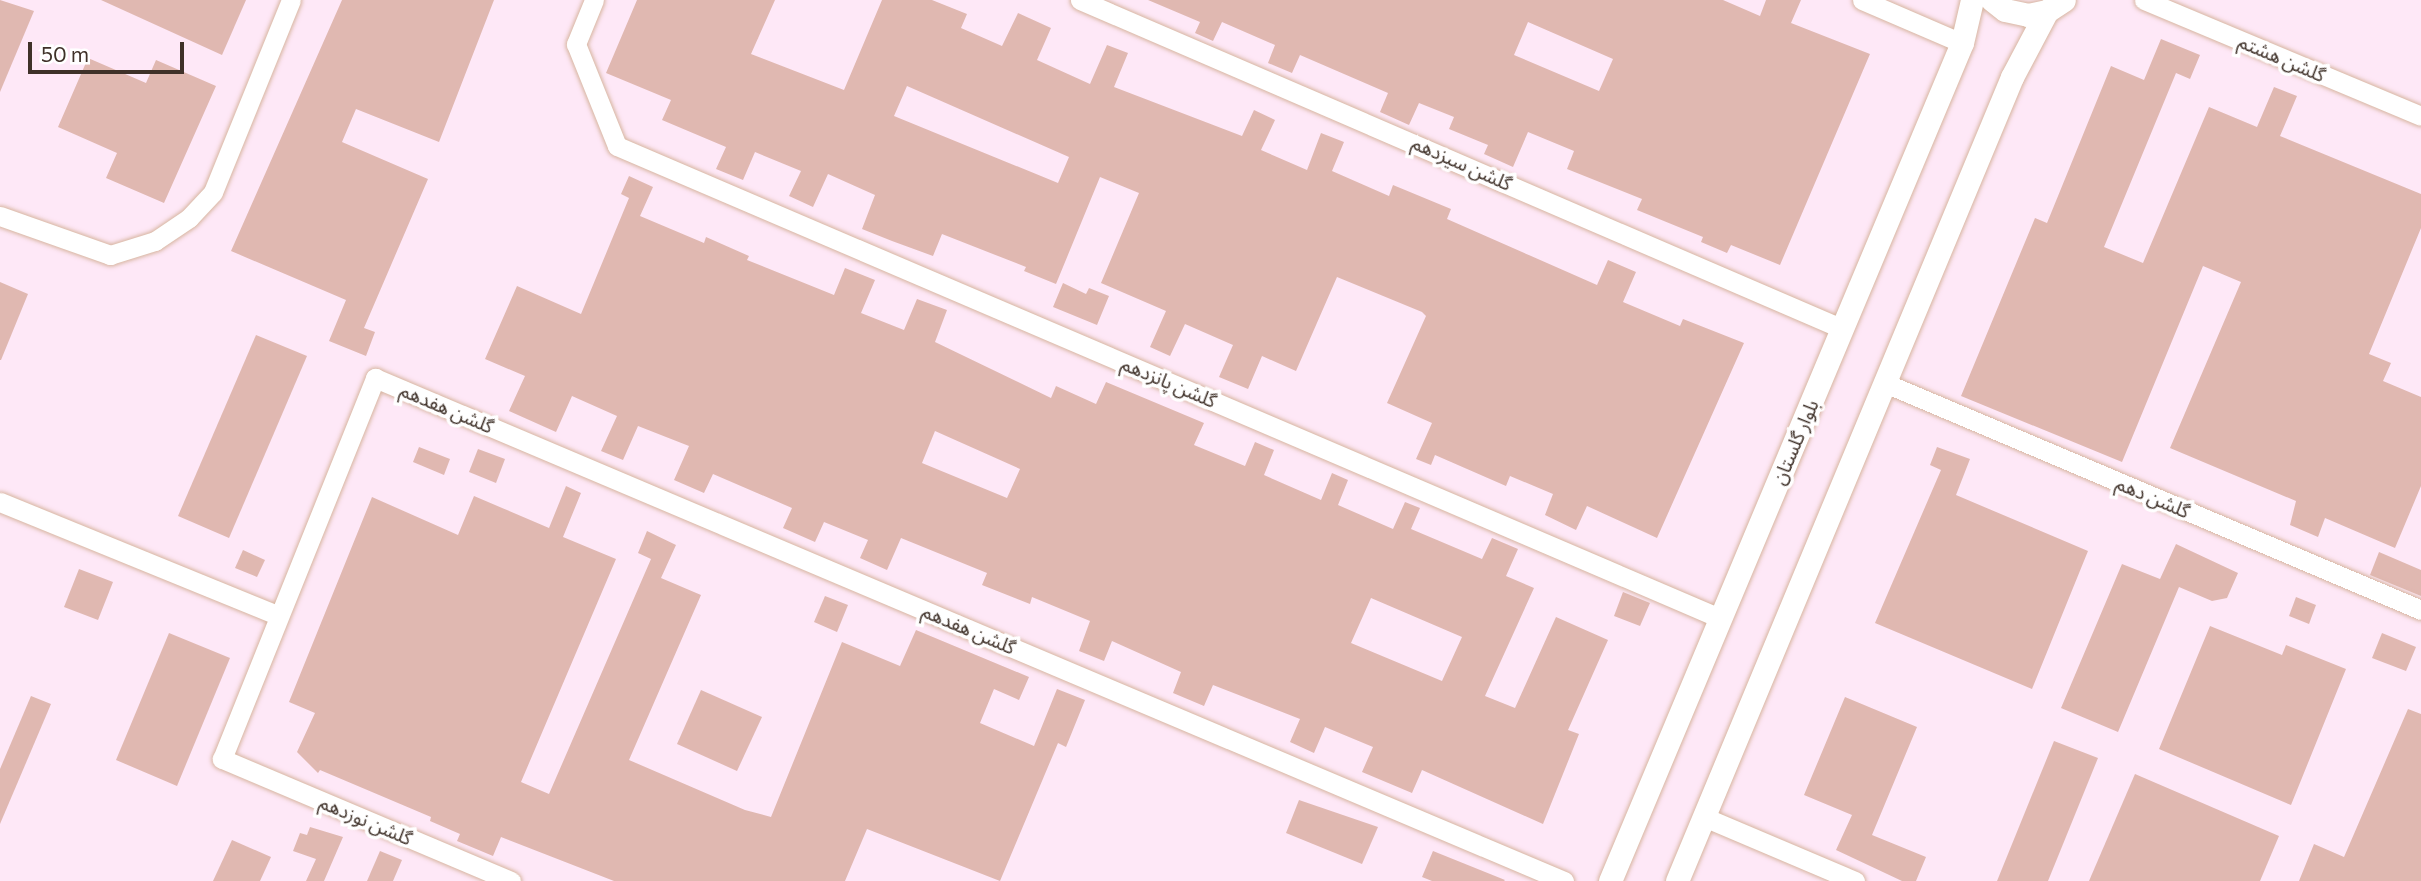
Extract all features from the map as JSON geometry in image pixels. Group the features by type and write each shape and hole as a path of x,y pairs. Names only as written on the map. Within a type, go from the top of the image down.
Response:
{"street":[{"path":"0,216 110,255 155,241 189,218 213,192 291,0"},
{"name":"گلشن پانزدهم","path":"594,0 576,44 617,146 1720,618"},
{"name":"گلشن سیزدهم","path":"1080,0 1843,329"},
{"path":"1862,0 1962,43"},
{"name":"بلوار گلستان","path":"1610,881 1962,43 1972,0"},
{"path":"1992,0 2017,14 2055,6"},
{"name":"گلشن هشتم","path":"2144,0 2421,116"},
{"path":"1677,881 2012,77 2055,6"},
{"name":"گلشن هفدهم","path":"279,616 375,378 1564,881"},
{"name":"گلشن دهم","path":"1885,383 2421,610"},
{"path":"0,502 279,616"},
{"name":"گلشن نوزدهم","path":"279,616 222,759 511,881"},
{"path":"1704,817 1855,881"}],"shaded area":[{"path":"0,0 2421,0 2421,881 0,881"}],"building":[{"path":"0,0 34,11 0,92"},
{"path":"101,0 246,0 222,55"},
{"path":"342,0 494,0 439,142 356,109 342,142 428,179 364,328 375,332 366,356 329,341 346,300 231,251"},
{"path":"637,0 775,0 751,54 844,90 882,0 932,0 967,14 961,28 1002,46 1018,13 1051,28 1037,60 1090,84 1107,45 1128,53 1114,87 1242,136 1254,110 1275,120 1261,150 1307,170 1321,133 1344,142 1332,171 1389,196 1393,185 1451,209 1447,219 1597,285 1608,260 1636,272 1623,302 1680,326 1683,319 1744,343 1657,538 1587,506 1576,530 1545,515 1553,494 1510,476 1506,486 1435,455 1431,465 1416,459 1432,423 1387,403 1426,316 1422,312 1337,277 1296,371 1262,356 1248,389 1219,377 1233,345 1185,324 1170,356 1150,347 1166,311 1101,283 1139,193 1100,177 1056,284 1024,271 1026,267 942,234 933,256 862,229 875,195 828,174 813,207 789,196 801,171 755,152 743,180 716,169 726,147 662,120 671,100 606,73","holes":["907,86 1069,157 1058,183 894,116"]},
{"path":"1148,0 1723,0 1760,16 1766,0 1801,0 1791,23 1870,54 1780,265 1731,245 1727,253 1701,242 1703,237 1637,210 1642,199 1567,169 1574,151 1528,132 1513,167 1484,154 1488,145 1449,129 1454,117 1419,103 1409,125 1380,112 1388,93 1300,55 1292,73 1268,63 1275,45 1222,22 1213,41 1195,33 1200,22","holes":["1528,22 1613,59 1599,91 1514,55"]},
{"path":"2161,39 2200,55 2190,79 2176,73 2104,247 2143,263 2209,107 2257,127 2274,87 2297,96 2280,136 2421,194 2421,228 2369,354 2391,363 2383,381 2421,397 2421,486 2395,548 2325,518 2318,537 2290,525 2296,501 2170,448 2241,282 2203,266 2122,462 1961,396 2035,218 2047,223 2111,66 2144,80"},
{"path":"88,58 146,83 156,60 216,86 164,203 106,178 117,153 58,127"},
{"path":"629,176 653,187 640,216 704,243 706,237 749,256 747,260 834,295 845,268 875,280 861,313 904,330 917,299 947,310 935,342 1051,398 1056,386 1096,404 1106,382 1204,423 1194,445 1245,466 1255,442 1274,450 1264,475 1321,500 1332,473 1348,480 1338,505 1393,529 1405,502 1420,508 1411,529 1482,559 1492,538 1518,549 1506,576 1534,588 1485,696 1515,708 1556,617 1608,640 1568,730 1579,734 1543,824 1422,770 1412,793 1362,772 1373,747 1325,727 1314,753 1290,742 1300,719 1213,685 1204,706 1173,693 1181,672 1112,641 1104,661 1079,651 1090,621 1032,597 1030,604 982,585 987,573 901,538 887,570 860,558 868,540 824,522 815,542 783,528 792,508 713,474 704,493 674,480 689,446 638,426 623,460 601,451 617,416 572,396 556,432 509,411 525,376 485,359 517,286 581,314 629,198 621,194","holes":["935,431 1020,469 1007,498 922,463","1371,598 1462,637 1442,681 1351,643"]},
{"path":"0,282 28,294 1,360 0,360"},
{"path":"1063,283 1086,294 1089,288 1109,296 1097,325 1053,307"},
{"path":"256,335 307,356 229,538 178,516"},
{"path":"419,447 450,459 444,475 413,462"},
{"path":"1937,447 1970,459 1956,495 2088,551 2032,689 1875,623 1941,470 1930,465"},
{"path":"478,449 505,459 496,483 469,472"},
{"path":"566,486 581,493 563,537 616,559 521,782 549,794 651,559 638,553 647,531 676,545 661,578 701,595 629,760 745,810 771,817 842,642 900,666 916,630 1029,677 1019,700 994,689 980,723 1034,746 1057,689 1085,700 1066,747 1058,743 1000,881 867,829 845,881 614,881 501,837 493,856 457,841 460,834 430,821 431,817 320,770 318,773 297,752 315,713 289,702 372,497 458,535 474,496 549,528"},
{"path":"2176,544 2238,573 2227,598 2212,601 2179,587 2118,732 2061,708 2122,564 2160,579"},
{"path":"243,550 265,560 257,577 235,568"},
{"path":"2379,552 2421,570 2421,596 2370,575"},
{"path":"79,569 113,582 98,620 64,607"},
{"path":"1623,592 1650,603 1640,626 1614,616"},
{"path":"825,596 848,605 837,632 814,622"},
{"path":"2296,597 2316,605 2309,624 2289,616"},
{"path":"2210,626 2282,655 2286,645 2346,669 2291,805 2159,749"},
{"path":"169,633 230,658 177,786 116,760"},
{"path":"2382,633 2416,647 2406,671 2372,658"},
{"path":"701,690 762,717 737,771 677,744"},
{"path":"31,696 51,704 0,824 0,769"},
{"path":"1845,697 1917,727 1872,835 1926,857 1916,881 1902,881 1836,850 1852,815 1804,795"},
{"path":"2408,709 2421,714 2421,881 2299,881 2314,844 2344,857"},
{"path":"2054,741 2098,758 2048,881 1997,881"},
{"path":"2135,774 2279,836 2260,881 2089,881"},
{"path":"1299,800 1378,827 1362,864 1286,833"},
{"path":"310,827 343,837 324,881 306,881 316,859 293,851 300,833 307,835"},
{"path":"232,840 271,857 260,881 213,881"},
{"path":"380,851 402,860 393,881 367,881"},
{"path":"1433,851 1505,880 1432,881 1422,877"}]}
